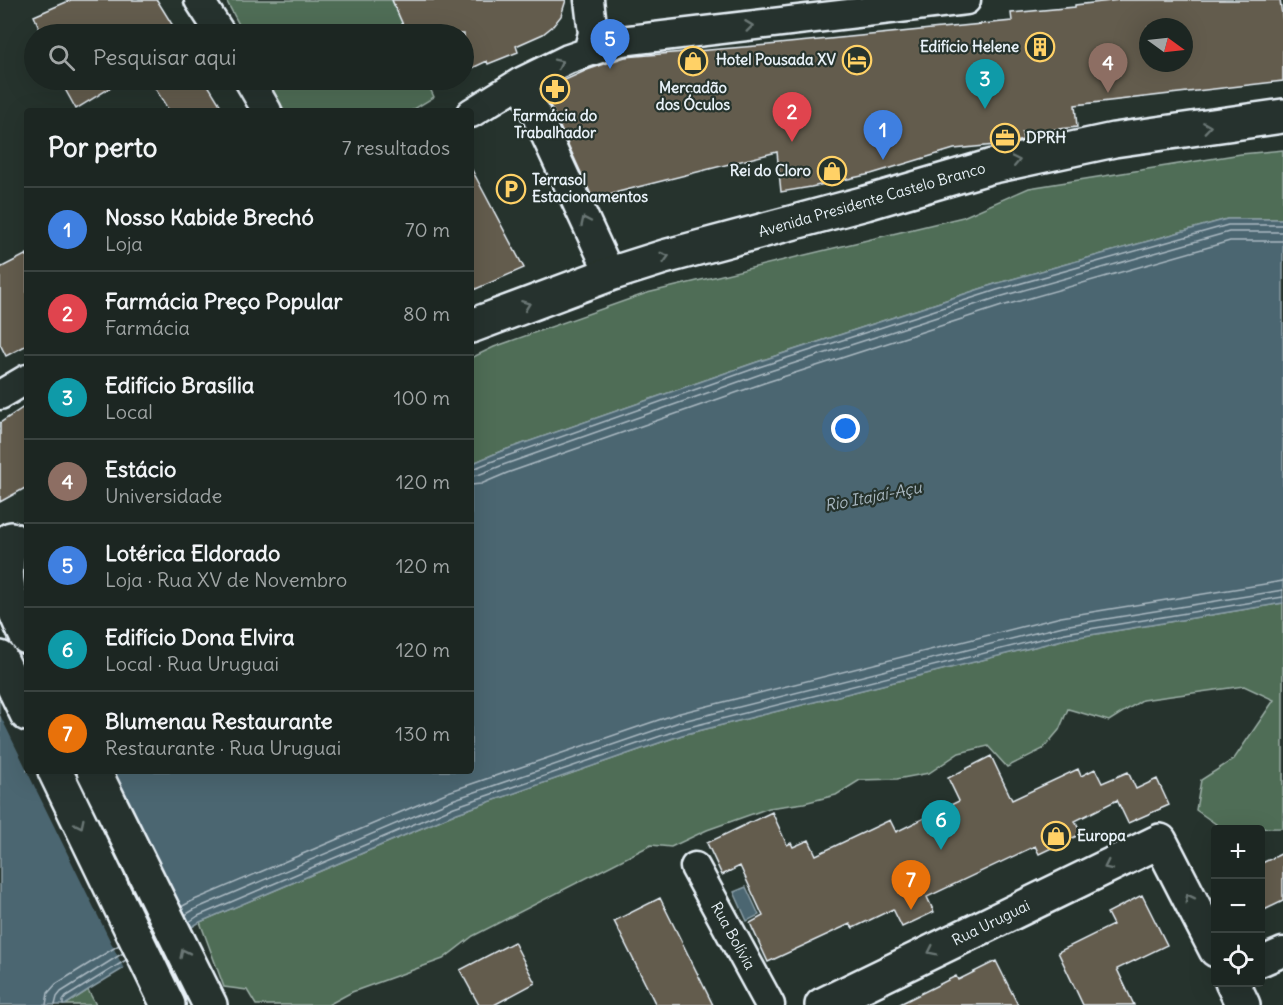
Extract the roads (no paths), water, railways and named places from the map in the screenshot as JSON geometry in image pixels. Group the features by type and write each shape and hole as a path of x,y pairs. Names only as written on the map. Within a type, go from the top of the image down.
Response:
{"main road":[{"name":"Avenida Presidente Castelo Branco","path":"474,325 610,274 664,257 866,203 989,167 1114,140 1283,116"},
{"path":"13,538 6,550 2,575 3,586 24,631"},
{"path":"0,658 24,708"},
{"path":"56,774 168,1005"},
{"path":"95,774 210,1005"},
{"name":"Rua Uruguai","path":"822,1005 1160,841 1211,942"},
{"path":"1234,987 1243,1005"}],"street":[{"path":"199,0 215,24"},
{"path":"474,110 521,82 568,59 621,41 966,0"},
{"path":"589,2 607,28 621,41"},
{"path":"588,52 593,33 589,2"},
{"path":"521,82 610,274"},
{"path":"255,90 265,108"},
{"name":"Rua Bolívia","path":"695,867 770,1005"},
{"path":"1265,960 1283,952"}],"water":[{"name":"Rio Itajaí-Açu","path":"1227,219 1283,219 1283,603 1066,639 682,735 457,813 200,922 65,1005 0,1005 0,681 24,666 24,774 474,774 474,463 757,362 995,284"},
{"path":"746,887 759,915 747,921 734,892"}],"place":[{"name":"Edifício Helene","path":"1040,47"},
{"name":"Hotel Pousada XV","path":"857,60"},
{"name":"Mercadão dos Óculos","path":"693,61"},
{"name":"Lotérica Eldorado","path":"610,69"},
{"name":"Farmácia do Trabalhador","path":"555,89"},
{"name":"Estácio","path":"1108,93"},
{"name":"Edifício Brasília","path":"985,109"},
{"name":"DPRH","path":"1005,138"},
{"name":"Farmácia Preço Popular","path":"792,142"},
{"name":"Nosso Kabide Brechó","path":"883,160"},
{"name":"Rei do Cloro","path":"832,171"},
{"name":"Terrasol Estacionamentos","path":"511,189"},
{"name":"Europa","path":"1056,836"},
{"name":"Edifício Dona Elvira","path":"941,850"},
{"name":"Blumenau Restaurante","path":"911,910"}]}
